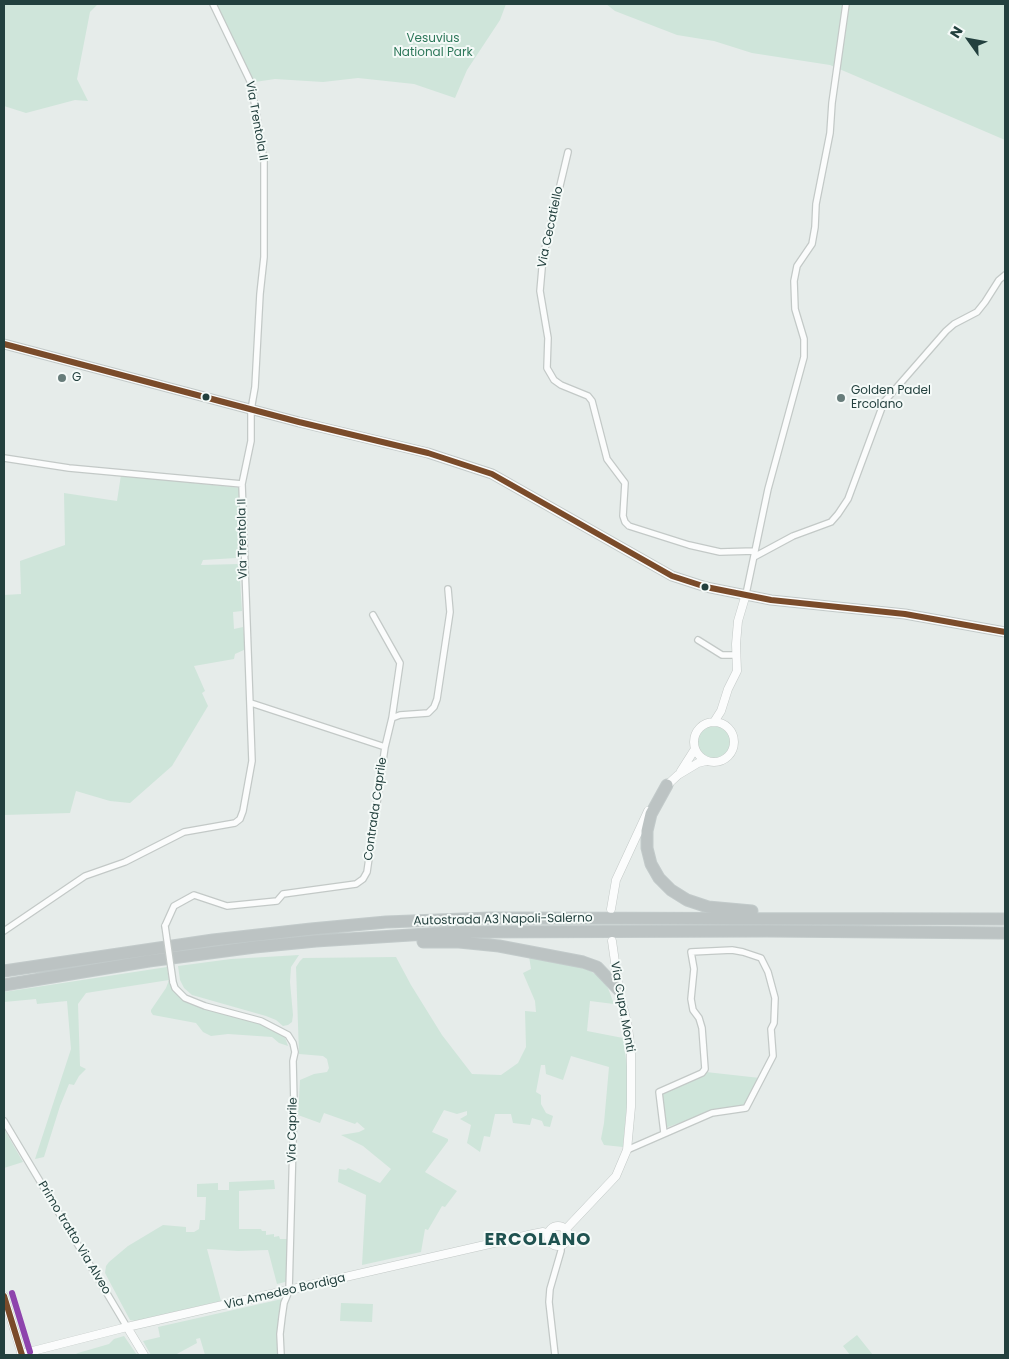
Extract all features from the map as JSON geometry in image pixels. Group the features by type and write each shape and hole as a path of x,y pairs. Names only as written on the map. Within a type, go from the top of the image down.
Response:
{"highway":[{"path":"667,785 652,814 647,831 647,848 651,864 659,878 671,890 687,900 708,907 744,911 805,913 838,918"},
{"name":"Autostrada A3 Napoli-Salerno","path":"4,971 213,940 386,922 490,918 1005,919"},
{"name":"Autostrada A3 Napoli-Salerno","path":"4,985 210,953 316,941 497,931 1005,933"},
{"path":"316,941 355,944 459,942 499,946 583,962 598,967 619,990"}],"main road":[{"path":"4,344 252,410 428,453 492,474 672,576 706,587 771,600 905,614 1005,632"}],"street":[{"name":"Via Trentola II","path":"4,931 85,876 125,862 184,832 234,823 240,819 252,761 242,484 251,441 264,257 264,160 250,83 214,4"},
{"path":"714,722 722,711 728,689 737,670 738,621 746,594 768,489 804,357 804,339 795,309 794,281 797,266 812,244 814,236 816,204 830,133 832,103 846,4"},
{"name":"Via Cecatiello","path":"568,152 542,266 540,291 548,338 546,368 554,380 561,385 588,396 592,401 607,459 625,483 623,516 629,526 689,545 720,552 755,554"},
{"path":"755,554 793,536 831,522 848,499 884,402 946,331 954,324 977,312 986,302 999,280 1005,275"},
{"path":"4,458 70,468 242,484"},
{"path":"392,718 400,715 428,713 434,707 437,699 450,612 448,589"},
{"path":"373,615 400,663 392,718 385,747"},
{"path":"698,640 722,655 736,655"},
{"name":"Contrada Caprile","path":"174,982 165,926 174,906 194,895 227,906 277,901 283,894 356,884 363,879 367,872 385,747 251,703"},
{"path":"722,711 725,725"},
{"path":"714,722 725,725 731,730 734,737 732,752 720,762 706,761 695,750 696,734 700,727 707,723 714,722"},
{"path":"678,775 695,750"},
{"path":"611,909 616,880 655,798 678,775 698,762 706,761"},
{"name":"Via Cupa Monti","path":"566,1230 616,1176 627,1150 631,1107 631,1054 628,1027 619,990 612,941"},
{"path":"627,1150 712,1113 746,1108 773,1056 771,1029 774,1023 775,998 768,972 761,958 732,950 691,952 694,969 691,999 692,1010 699,1018 702,1028 705,1069 702,1073 659,1092 664,1133"},
{"name":"Via Caprile","path":"174,982 175,988 185,998 205,1006 261,1021 288,1035 293,1043 295,1052 293,1061 294,1104 289,1291 284,1303 282,1317 280,1334 281,1355"},
{"name":"Primo tratto Via Alveo","path":"4,1121 144,1355"},
{"path":"555,1355 549,1302 550,1289 561,1245 568,1236 566,1230 555,1226 549,1234 550,1242 561,1245"},
{"name":"Via Amedeo Bordiga","path":"21,1355 127,1327 533,1234 543,1232 549,1234"},
{"path":"4,1296 21,1355"}],"green space":[{"path":"4,4 98,4 90,12 77,79 88,101 75,100 26,113 4,106"},
{"name":"Vesuvius National Park","path":"211,4 506,4 500,20 467,70 455,98 414,84 358,78 323,82 275,79 248,83"},
{"path":"606,4 1005,4 1005,140 830,65 752,53 714,41 677,35 615,11"},
{"path":"121,475 241,488 240,556 236,558 203,560 201,565 239,564 242,611 233,612 234,629 243,627 246,649 235,654 234,659 194,666 205,691 202,693 208,706 172,766 130,803 110,801 76,791 70,813 4,815 4,595 21,594 20,561 65,545 64,493 117,501"},
{"path":"714,726 720,727 725,731 729,736 729,748 725,753 720,757 714,758 708,757 703,753 699,748 698,742 699,736 703,731 708,727"},
{"path":"299,955 291,967 290,982 293,1015 292,1022 288,1025 283,1026 276,1020 266,1016 192,995 184,988 180,980 178,966 231,959"},
{"path":"529,956 586,968 601,978 608,988 614,1004 590,1001 587,1031 623,1038 629,1080 623,1147 604,1145 601,1139 609,1067 571,1056 563,1080 546,1074 545,1065 541,1065 536,1092 541,1095 541,1104 546,1113 553,1116 550,1127 544,1126 542,1121 532,1118 530,1125 513,1123 511,1114 495,1114 490,1137 484,1136 480,1152 467,1143 471,1125 460,1119 467,1115 467,1111 457,1114 444,1110 432,1132 448,1139 448,1141 425,1172 457,1191 445,1207 442,1206 428,1230 425,1229 421,1252 362,1265 366,1195 338,1182 339,1169 346,1170 348,1168 380,1183 391,1169 363,1146 341,1135 365,1129 357,1122 355,1124 324,1113 320,1123 298,1115 300,1080 314,1074 327,1072 329,1068 327,1059 323,1056 299,1054 296,967 303,958 396,957 442,1035 472,1074 501,1075 518,1063 526,1047 525,1011 536,1012 535,1001 523,973 531,969"},
{"path":"167,967 169,980 86,993 78,1004 80,1066 86,1069 74,1085 69,1084 44,1157 35,1159 71,1049 67,1001 37,1004 36,999 4,1002 4,992"},
{"path":"169,980 185,1000 196,1006 277,1030 285,1037 288,1046 279,1043 272,1037 228,1034 211,1036 203,1032 196,1023 153,1015 151,1010 166,988"},
{"path":"706,1072 760,1078 745,1105 722,1108 665,1128 662,1094"},
{"path":"4,1129 23,1162 4,1168"},
{"path":"274,1180 275,1189 239,1191 239,1229 261,1229 266,1231 266,1235 274,1234 274,1237 279,1236 280,1239 288,1239 289,1281 277,1284 268,1250 207,1249 221,1301 135,1321 130,1320 105,1273 109,1262 128,1246 163,1225 186,1227 186,1232 194,1232 199,1229 200,1220 205,1220 206,1197 197,1197 197,1184 218,1183 218,1190 229,1190 229,1182"},
{"path":"282,1299 278,1320 278,1354 205,1355 200,1338 196,1339 197,1343 175,1355 151,1355 143,1341 160,1337 158,1327"},
{"path":"341,1303 373,1304 372,1322 340,1321"},
{"path":"857,1335 873,1355 850,1355 843,1346"},
{"path":"124,1336 137,1355 74,1355 109,1344 114,1339"}],"transit line":[{"path":"4,344 299,422 428,453 492,474 672,576 706,587 771,600 905,614 1005,632"},
{"path":"12,1293 30,1352"},
{"path":"4,1296 22,1355"}],"place":[{"name":"G","path":"62,378"},
{"name":"Golden Padel Ercolano","path":"841,398"}],"district":[{"name":"ERCOLANO","path":"538,1240"}]}
